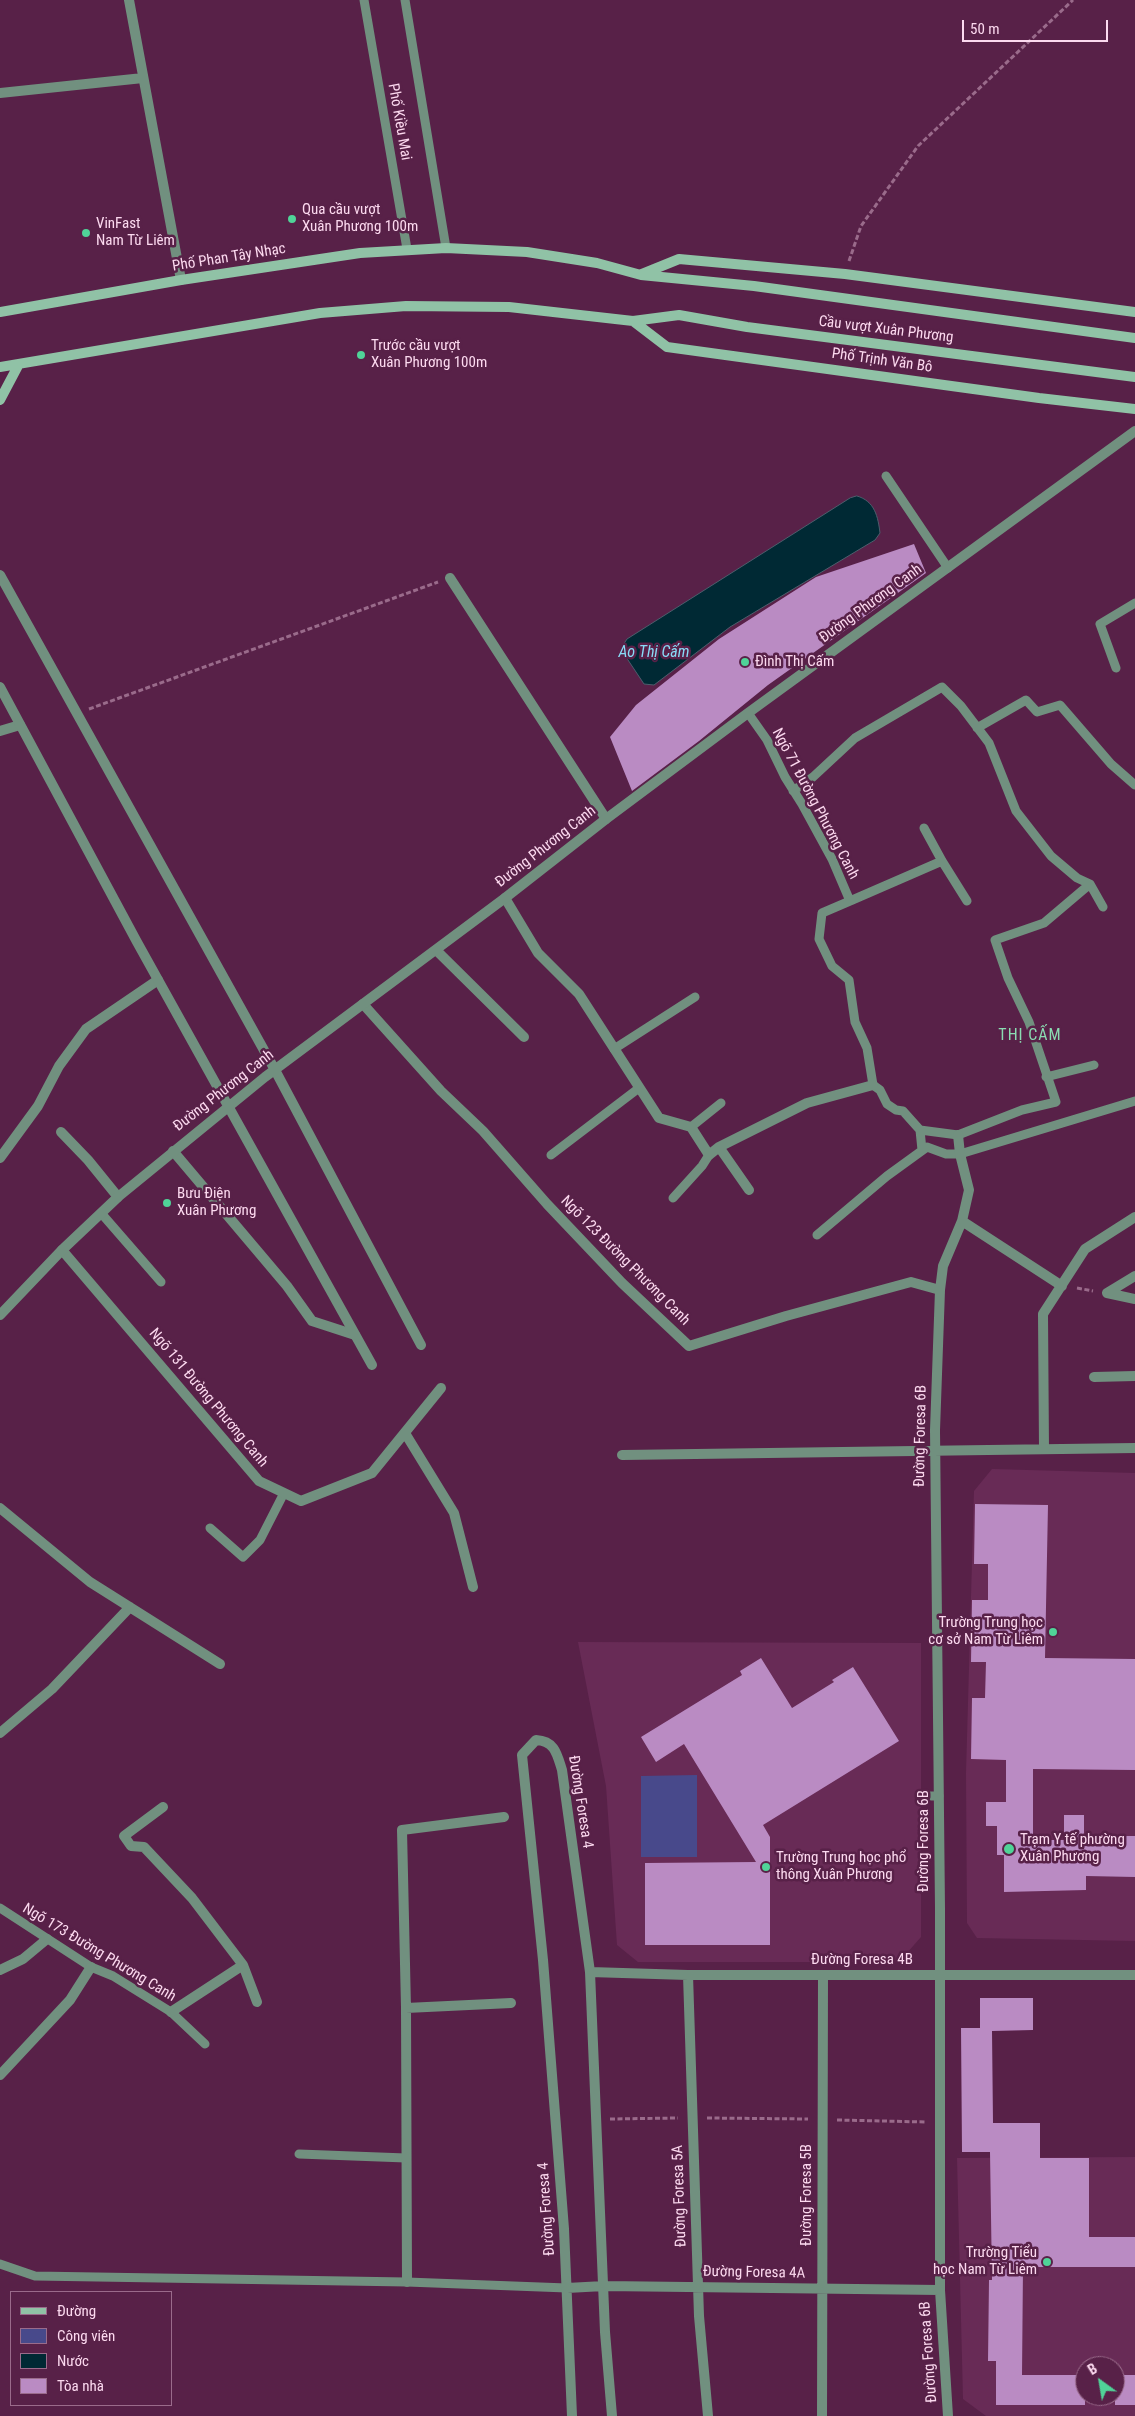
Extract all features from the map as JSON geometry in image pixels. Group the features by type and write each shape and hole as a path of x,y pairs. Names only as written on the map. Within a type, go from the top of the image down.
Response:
{"main road":[{"name":"Phố Phan Tây Nhạc","path":"0,312 181,280 360,253 407,249 446,248 527,252 597,263 641,274"},
{"path":"641,274 679,259 845,274 1135,312"},
{"name":"Cầu vượt Xuân Phương","path":"641,274 754,286 1135,338"},
{"path":"0,367 320,314 406,306 509,307 634,320"},
{"name":"Cầu vượt Xuân Phương","path":"634,320 679,315 747,327 1135,377"},
{"name":"Phố Trịnh Văn Bô","path":"634,320 668,347 1039,398 1135,409"},
{"path":"0,400 19,364"}],"street":[{"path":"129,0 181,280"},
{"path":"0,93 143,78"},
{"name":"Đường Phương Canh","path":"0,1315 101,1212 172,1151 275,1070 505,898 606,818 1135,431"},
{"path":"0,575 275,1070 421,1345"},
{"path":"450,578 606,818"},
{"path":"0,687 158,980 372,1365"},
{"path":"0,731 20,725"},
{"path":"505,898 538,953 579,994 659,1118 691,1127 709,1155 718,1148 806,1104 873,1085"},
{"path":"436,950 524,1037"},
{"path":"0,1158 38,1106 62,1060 86,1029 158,980"},
{"name":"Ngõ 123 Đường Phương Canh","path":"363,1004 441,1091 483,1131 547,1204 622,1282 689,1346 911,1282 940,1290"},
{"path":"61,1132 88,1160 118,1197"},
{"name":"Đường Foresa 6B","path":"948,2416 940,2290 939,1796 935,1450 940,1290 943,1266 962,1222 969,1190 960,1154 958,1135"},
{"path":"718,1148 749,1190"},
{"path":"172,1151 287,1286 312,1321 356,1335"},
{"path":"1044,1449 1043,1314 1085,1249 1135,1217"},
{"path":"962,1222 1062,1286"},
{"name":"Ngõ 131 Đường Phương Canh","path":"62,1250 258,1481 301,1500 372,1473 442,1388"},
{"path":"1107,1293 1135,1276"},
{"path":"1107,1293 1135,1299"},
{"path":"1094,1377 1135,1376"},
{"path":"405,1433 454,1513 473,1587"},
{"path":"622,1455 1135,1448"},
{"path":"0,1508 90,1582 220,1664"},
{"path":"0,1733 52,1689 130,1608"},
{"name":"Đường Foresa 4","path":"572,2416 567,2288 544,1960 522,1755 536,1740 551,1743 557,1751 562,1770 590,1972 604,2286 612,2416"},
{"path":"163,1807 124,1836 131,1846 144,1847 192,1898 244,1966 257,2002"},
{"path":"407,2282 406,2008 402,1830 504,1817"},
{"path":"0,1970 23,1960 47,1939"},
{"path":"171,2012 244,1966"},
{"path":"0,2075 70,2000 91,1967"},
{"name":"Đường Foresa 4B","path":"590,1972 688,1975 1135,1975"},
{"name":"Đường Foresa 5A","path":"688,1975 698,2287 708,2416"},
{"name":"Đường Foresa 5B","path":"822,2416 823,1975"},
{"path":"406,2008 511,2003"},
{"name":"Đường Foresa 4A","path":"567,2288 604,2286 940,2290"}],"lane":[{"name":"Phố Kiều Mai","path":"364,0 407,249"},
{"name":"Phố Kiều Mai","path":"405,0 446,248"},
{"path":"886,476 948,568"},
{"path":"1116,668 1100,624 1135,603"},
{"path":"793,791 813,777 855,738 942,686 961,706 989,743 1016,811 1051,856 1077,878 1090,884 1103,908"},
{"path":"977,728 1026,700 1037,712 1060,705 1111,764 1135,785"},
{"name":"Ngõ 71 Đường Phương Canh","path":"748,713 767,740 793,791 832,859 850,900 822,913 819,939 832,966 849,980 854,1022 867,1048 873,1085 880,1090 887,1104 896,1110 903,1111 920,1130"},
{"path":"924,828 942,861 968,901"},
{"path":"850,900 942,861"},
{"path":"922,1150 920,1130 958,1135 1022,1110 1056,1102 1046,1077 1030,1022 1008,978 995,940 1044,923 1090,884"},
{"path":"614,1050 695,997"},
{"path":"1046,1077 1094,1065"},
{"path":"551,1155 639,1088"},
{"path":"817,1235 927,1147 946,1154 960,1154 1135,1101"},
{"path":"691,1127 721,1103"},
{"path":"673,1198 702,1166 709,1155"},
{"path":"101,1212 161,1282"},
{"path":"210,1528 243,1557 260,1540 284,1493"},
{"path":"921,1796 939,1796"},
{"name":"Ngõ 173 Đường Phương Canh","path":"0,1908 91,1967 113,1976 171,2012 205,2044"},
{"path":"299,2154 406,2158"},
{"path":"0,2264 35,2276 407,2282 567,2288"}],"path":[{"path":"845,274 861,226 918,146 1073,0"},
{"path":"76,713 450,578"},
{"path":"1062,1286 1107,1293"},
{"path":"597,2119 822,2119 939,2122"}],"shaded area":[{"name":"Trường Trung học cơ sở Nam Từ Liêm","path":"992,1469 1135,1473 1135,1941 977,1938 967,1923 966,1773 974,1491"},
{"name":"Trường Trung học phổ thông Xuân Phương","path":"578,1642 921,1643 921,1937 899,1962 638,1962 617,1945 606,1786"},
{"name":"Trường Tiểu học Nam Từ Liêm","path":"1135,2157 1135,2416 986,2416 963,2399 957,2158"}],"green space":[{"path":"697,1775 697,1857 641,1857 641,1776"}],"water":[{"name":"Ao Thị Cấm","path":"857,496 868,502 874,510 880,533 875,540 730,627 654,685 644,684 622,651 627,639 850,498"}],"building":[{"name":"Đình Thị Cấm","path":"914,544 926,573 768,685 699,741 632,791 610,737 636,705 719,639 816,577"},
{"path":"975,1504 1048,1505 1045,1658 1135,1659 1135,1770 1033,1769 1033,1840 1064,1840 1064,1815 1084,1815 1084,1836 1135,1836 1135,1877 1086,1876 1086,1890 1004,1892 1004,1855 997,1855 997,1826 986,1826 986,1802 1006,1802 1006,1760 971,1759 972,1698 985,1698 986,1662 971,1662 972,1600 988,1600 988,1564 974,1564"},
{"path":"761,1658 792,1708 834,1682 832,1680 853,1667 899,1741 763,1825 770,1837 770,1945 645,1945 645,1863 756,1862 684,1744 656,1762 641,1737 742,1675 740,1671"},
{"path":"980,1998 1033,1998 1033,2030 992,2031 993,2123 1040,2123 1040,2158 1089,2158 1089,2237 1135,2237 1135,2267 1023,2267 1022,2375 1075,2375 1075,2405 996,2405 996,2361 988,2361 989,2280 992,2280 990,2152 962,2152 961,2028 980,2028"},
{"path":"1125,2375 1135,2375 1135,2405 1125,2405"}],"place":[{"name":"Qua cầu vượt Xuân Phương 100m","path":"292,219"},
{"name":"VinFast Nam Từ Liêm","path":"86,233"},
{"name":"Trước cầu vượt Xuân Phương 100m","path":"361,355"},
{"name":"Đình Thị Cấm","path":"745,662"},
{"name":"Bưu Điện Xuân Phương","path":"167,1203"},
{"name":"Trường Trung học cơ sở Nam Từ Liêm","path":"1053,1632"},
{"name":"Trạm Y tế phường Xuân Phương","path":"1009,1849"},
{"name":"Trường Trung học phổ thông Xuân Phương","path":"766,1867"},
{"name":"Trường Tiểu học Nam Từ Liêm","path":"1047,2262"}],"district":[{"name":"THỊ CẤM","path":"1030,1036"}]}
